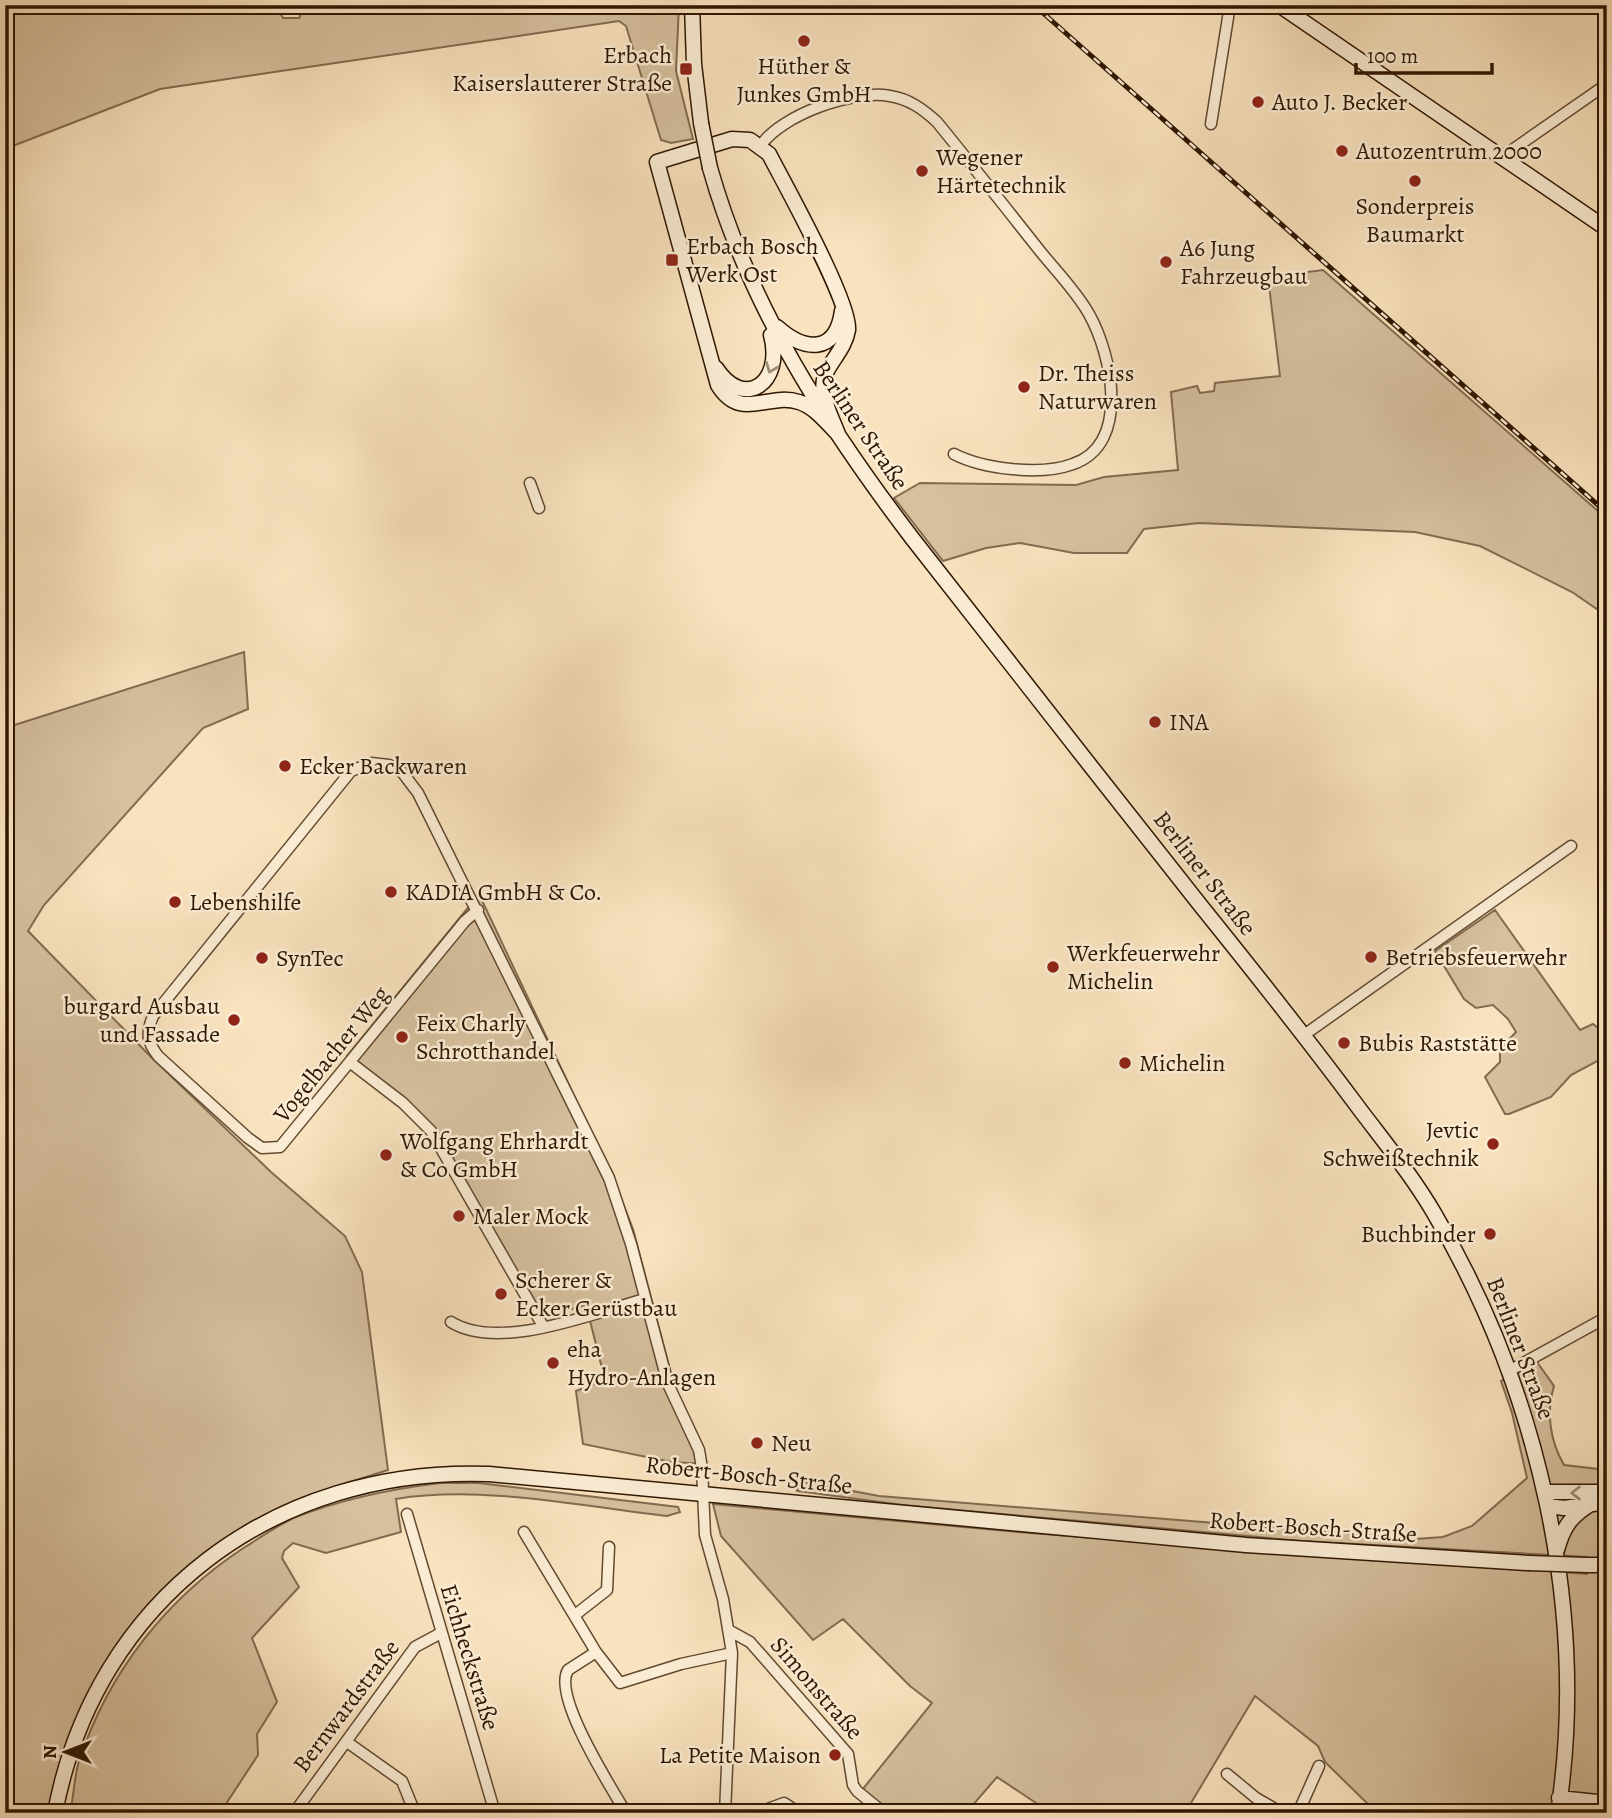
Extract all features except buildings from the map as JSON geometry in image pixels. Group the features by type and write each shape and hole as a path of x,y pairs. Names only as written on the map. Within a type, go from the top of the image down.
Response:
{"street":[{"name":"Berliner Straße","path":"692,5 694,64 701,123 710,168 735,246 761,304 838,435 912,538 1304,1035 1433,1210 1475,1289 1509,1371 1547,1499 1556,1555 1565,1679 1561,1807"},
{"path":"1211,124 1230,5"},
{"path":"1279,5 1607,229"},
{"path":"1502,157 1607,84"},
{"path":"761,145 770,132 786,120 846,99 878,94 916,105 937,122 1088,313 1107,362 1110,395 1107,428 1093,452 1075,464 1050,469 984,466 954,454"},
{"path":"728,139 750,140 761,145 774,164 841,299 848,330 844,344 829,366 822,387 838,435 821,417 801,403 776,400 735,403 726,398 718,385 710,358 657,162 728,139"},
{"path":"761,304 778,327 792,340 804,345 816,345 826,342 839,324 841,299"},
{"path":"710,358 721,375 737,388 757,386 765,382 775,363 776,351 761,304"},
{"path":"530,483 539,508"},
{"name":"Vogelbacher Weg","path":"478,910 465,921 286,1143 280,1147 262,1149 158,1056 149,1044 148,1027 153,1016 338,785 360,766 389,765 408,778 478,910 605,1169 668,1384 699,1450 705,1535 730,1631 732,1653 725,1813"},
{"path":"1304,1035 1571,846"},
{"path":"351,1063 402,1103 431,1132 543,1326"},
{"path":"451,1322 471,1332 485,1334 543,1326 645,1299"},
{"path":"1509,1371 1607,1317"},
{"name":"Robert-Bosch-Straße","path":"55,1813 60,1785 81,1721 100,1684 135,1631 184,1578 210,1557 265,1521 334,1493 389,1479 424,1474 489,1474 1246,1545 1528,1563 1607,1565"},
{"path":"1547,1499 1607,1492"},
{"path":"1547,1499 1589,1505 1607,1502"},
{"path":"1556,1555 1566,1524 1573,1515 1589,1505"},
{"name":"Eichheckstraße","path":"407,1514 495,1813"},
{"path":"524,1532 596,1652 620,1683 681,1664 732,1653"},
{"path":"575,1615 607,1590 609,1547"},
{"name":"Simonstraße","path":"730,1631 750,1642 848,1754 853,1785 884,1813"},
{"name":"Bernwardstraße","path":"294,1813 415,1647 441,1633"},
{"path":"596,1652 568,1670 564,1687 587,1742 626,1813"},
{"path":"347,1742 402,1781 415,1813"},
{"path":"1298,1813 1319,1766"},
{"path":"1227,1774 1256,1798 1282,1813"},
{"path":"757,1813 784,1803 799,1813"},
{"path":"1561,1807 1607,1803"}],"shaded area":[{"path":"5,5 276,5 283,18 299,18 305,5 679,5 676,71 693,139 671,143 661,140 626,26 619,21 160,89 5,149"},
{"path":"1323,270 1607,519 1607,616 1572,592 1480,546 1415,532 1199,523 1144,529 1127,553 1074,553 1020,543 986,548 943,561 894,498 920,483 1076,485 1104,477 1178,470 1171,392 1197,386 1200,393 1214,391 1215,383 1280,376 1268,277"},
{"path":"244,652 248,709 203,728 44,905 28,931 150,1056 271,1172 345,1236 362,1272 388,1470 286,1504 230,1536 192,1566 157,1599 126,1636 100,1677 78,1720 61,1766 49,1813 5,1813 5,728"},
{"path":"479,894 612,1176 633,1229 678,1400 706,1464 671,1462 583,1444 576,1391 605,1380 586,1305 544,1317 432,1126 402,1097 347,1056"},
{"path":"1495,910 1580,1030 1593,1024 1607,1035 1607,1056 1571,1075 1551,1097 1509,1114 1505,1114 1485,1077 1500,1062 1500,1049 1516,1032 1508,1019 1493,1005 1476,1008 1464,999 1435,951"},
{"path":"1537,1362 1554,1386 1550,1406 1551,1427 1555,1446 1564,1465 1607,1470 1607,1813 1373,1813 1374,1810 1325,1762 1318,1746 1255,1696 1185,1813 1051,1813 997,1777 966,1813 890,1813 862,1790 932,1703 910,1686 843,1619 813,1640 721,1536 713,1504 1029,1533 1587,1574 1587,1557 1301,1541 903,1505 797,1491 799,1481 879,1496 1415,1539 1443,1537 1472,1526 1527,1478 1512,1413 1501,1381"},
{"path":"440,1483 479,1483 678,1507 680,1512 667,1516 531,1498 428,1495 396,1499 401,1532 326,1553 293,1543 284,1551 282,1558 299,1587 252,1638 277,1702 257,1734 258,1755 220,1813 70,1813 79,1761 107,1697 144,1639 190,1589 245,1547 296,1517 367,1496"}],"railway":[{"path":"1034,5 1607,513"}],"place":[{"name":"Hüther & Junkes GmbH","path":"804,41"},
{"name":"Erbach Kaiserslauterer Straße","path":"686,69"},
{"name":"Auto J. Becker","path":"1258,102"},
{"name":"Autozentrum 2000","path":"1342,151"},
{"name":"Wegener Härtetechnik","path":"922,171"},
{"name":"Sonderpreis Baumarkt","path":"1415,181"},
{"name":"Erbach Bosch Werk Ost","path":"672,260"},
{"name":"A6 Jung Fahrzeugbau","path":"1166,262"},
{"name":"Dr. Theiss Naturwaren","path":"1024,387"},
{"name":"INA","path":"1155,722"},
{"name":"Ecker Backwaren","path":"285,766"},
{"name":"KADIA GmbH & Co.","path":"391,892"},
{"name":"Lebenshilfe","path":"175,902"},
{"name":"Betriebsfeuerwehr","path":"1371,957"},
{"name":"SynTec","path":"262,958"},
{"name":"Werkfeuerwehr Michelin","path":"1053,967"},
{"name":"burgard Ausbau und Fassade","path":"234,1020"},
{"name":"Feix Charly Schrotthandel","path":"402,1037"},
{"name":"Bubis Raststätte","path":"1344,1043"},
{"name":"Michelin","path":"1125,1063"},
{"name":"Jevtic Schweißtechnik","path":"1493,1144"},
{"name":"Wolfgang Ehrhardt & Co GmbH","path":"386,1155"},
{"name":"Maler Mock","path":"459,1216"},
{"name":"Buchbinder","path":"1490,1234"},
{"name":"Scherer & Ecker Gerüstbau","path":"501,1294"},
{"name":"eha Hydro-Anlagen","path":"553,1363"},
{"name":"Neu","path":"757,1443"},
{"name":"La Petite Maison","path":"835,1755"}]}
